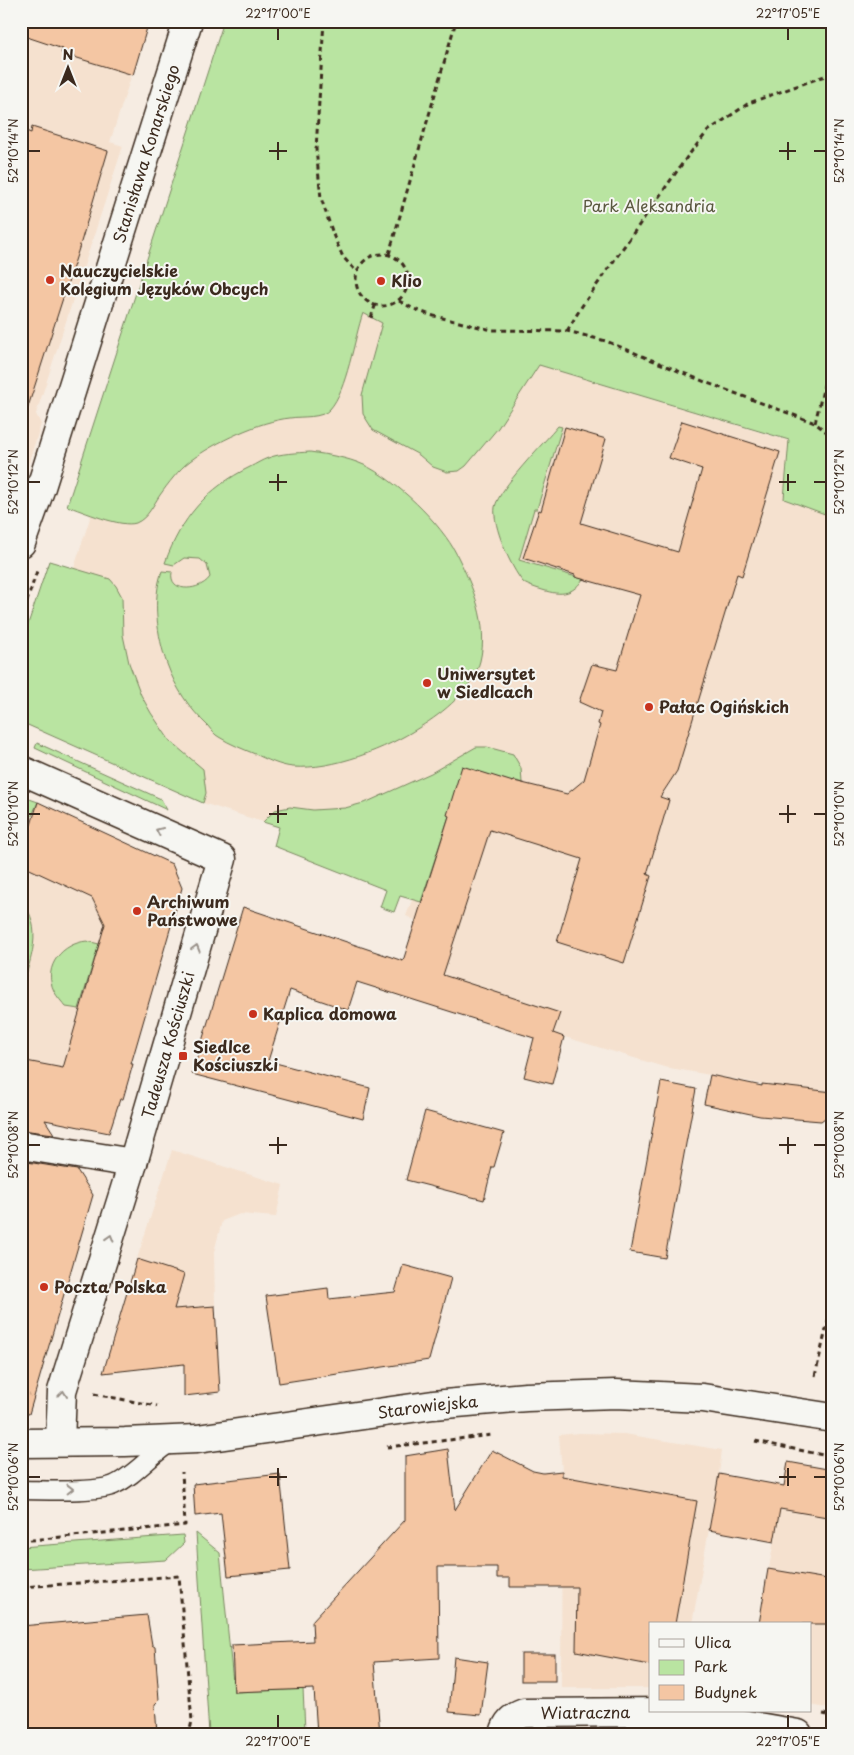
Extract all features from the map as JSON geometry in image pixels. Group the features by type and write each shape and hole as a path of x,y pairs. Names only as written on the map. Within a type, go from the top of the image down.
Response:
{"street":[{"name":"Stanisława Konarskiego","path":"24,527 188,21"},
{"name":"Tadeusza Kościuszki","path":"21,770 222,859 133,1163 62,1390 60,1442"},
{"path":"21,1145 133,1163"},
{"name":"Starowiejska","path":"21,1443 197,1439 433,1406 536,1397 616,1394 703,1398 833,1418"},
{"name":"Wiatraczna","path":"504,1734 506,1725 514,1717 524,1713 673,1712 798,1734"}],"lane":[{"path":"21,1490 96,1489 113,1485 133,1473 162,1447 173,1440"}],"path":[{"path":"324,21 316,149 321,198 343,257 356,271"},
{"path":"389,254 456,21"},
{"path":"567,331 582,306 687,156 708,132 749,103 833,73"},
{"path":"376,254 389,254 398,258 408,275 405,293 399,301 392,305 384,307 375,306 360,296 356,288 356,271 364,260 376,254"},
{"path":"399,301 430,315 492,330 567,331 606,341 705,382 816,423 833,437"},
{"path":"371,318 375,306"},
{"path":"816,423 818,406 833,348"},
{"path":"815,1376 833,1300"},
{"path":"89,1393 165,1408"},
{"path":"378,1448 495,1435"},
{"path":"746,1440 833,1457"},
{"path":"21,1541 185,1525 182,1470 190,1469"},
{"path":"21,1586 179,1576 192,1721 189,1734"}],"shaded area":[{"name":"Nauczycielskie Kolegium Języków Obcych","path":"21,21 149,21 110,142 123,146 36,414 41,424 23,480 21,481"},
{"name":"Uniwersytet w Siedlcach","path":"363,313 371,318 534,372 539,365 789,441 784,499 833,517 833,1092 762,1084 664,1067 532,1027 406,963 418,924 415,920 406,916 412,900 274,846 279,827 203,803 21,722 21,645 49,561 74,568 91,515 67,506"},
{"path":"38,802 172,864 182,888 130,1064 133,1064 123,1099 120,1100 109,1133 48,1121 47,1124 21,1119 21,821 29,823"},
{"path":"172,1150 283,1185 276,1217 240,1214 222,1221 214,1252 219,1363 103,1373 137,1259"},
{"path":"579,1433 624,1434 722,1450 692,1622 649,1622 649,1688 561,1688 562,1471 559,1435"},
{"path":"788,1462 833,1470 833,1709 812,1705 812,1622 759,1622"}],"green space":[{"name":"Park Aleksandria","path":"224,21 833,21 833,517 784,499 789,440 539,365 498,428 466,466 459,471 447,472 433,467 419,455 373,430 363,414 362,395 382,323 363,313 346,377 336,400 326,412 317,416 290,418 265,423 225,440 200,454 182,468 160,495 147,515 136,523 129,524 112,521 67,506"},
{"path":"558,426 562,427 519,560 583,579 573,590 562,593 543,590 523,582 503,546 495,515 498,499 505,489"},
{"path":"310,452 344,458 364,465 390,481 429,516 450,543 469,580 481,620 482,647 480,661 471,681 456,699 438,715 420,727 391,743 359,756 325,765 293,767 273,762 223,740 215,734 189,705 179,690 167,664 158,630 157,593 162,571 172,572 172,579 175,584 186,588 200,585 210,577 207,565 200,559 184,558 174,565 165,563 179,532 197,506 208,495 235,475 273,456"},
{"path":"49,561 110,579 116,586 122,597 123,635 129,663 141,695 170,741 203,769 206,793 203,803 21,722 21,645"},
{"path":"37,743 161,799 167,810 35,748"},
{"path":"476,747 487,747 513,754 521,768 522,783 514,780 448,815 421,902 400,896 394,912 380,907 386,890 274,846 279,827 263,822 275,810 290,807 313,810 345,808 367,802 431,773"},
{"path":"21,796 38,802 28,824 21,821"},
{"path":"21,900 28,911 34,933 31,956 21,991"},
{"path":"87,941 99,944 79,1009 66,1007 55,993 51,982 53,965 57,957 70,946"},
{"path":"196,1533 220,1553 234,1692 303,1689 305,1730 292,1734 209,1734"},
{"path":"183,1535 184,1543 166,1560 21,1569 21,1547"}],"building":[{"path":"21,21 149,21 133,75 61,53 63,49 21,35"},
{"name":"Nauczycielskie Kolegium Języków Obcych","path":"32,127 108,151 27,410 21,410 21,129 31,133"},
{"path":"682,421 780,452 742,576 737,574 677,771 660,797 669,800 647,874 651,876 624,963 557,942 582,859 490,830 443,975 560,1013 553,1033 564,1037 552,1084 524,1077 534,1038 357,982 348,1010 290,990 268,1061 370,1088 363,1119 192,1074 243,907 403,961 449,816 447,815 462,766 513,782 567,794 584,780 600,725 598,724 601,712 579,702 592,664 617,670 640,595 575,577 575,575 523,558 539,510 541,511 565,427 606,439 581,523 678,552 702,469 669,458"},
{"name":"Archiwum Państwowe","path":"38,802 172,864 182,888 131,1064 133,1064 123,1099 120,1099 109,1133 45,1120 54,1134 21,1130 21,1060 63,1068 105,924 92,898 21,865 21,821 31,825"},
{"path":"710,1075 762,1086 762,1084 833,1092 833,1112 821,1121 760,1116 704,1104"},
{"path":"661,1082 696,1089 665,1258 630,1252"},
{"path":"425,1111 504,1133 494,1167 492,1167 484,1200 406,1180"},
{"name":"Poczta Polska","path":"21,1161 77,1170 93,1195 29,1414 21,1413"},
{"path":"137,1259 184,1274 174,1309 215,1306 220,1392 184,1396 184,1364 103,1373"},
{"path":"403,1265 451,1278 429,1360 279,1383 266,1296 328,1288 329,1299 395,1292"},
{"path":"448,1449 455,1510 492,1450 533,1471 543,1473 562,1471 562,1476 697,1501 675,1622 649,1622 649,1665 576,1651 577,1587 510,1587 510,1578 497,1578 497,1567 438,1567 439,1658 374,1662 380,1734 317,1734 314,1689 234,1692 232,1645 313,1641 312,1621 405,1520 405,1456"},
{"path":"788,1462 833,1470 833,1518 780,1509 774,1542 709,1530 719,1474 784,1486"},
{"path":"280,1474 290,1570 228,1576 221,1513 195,1516 193,1484"},
{"path":"768,1569 833,1580 833,1624 759,1622"},
{"path":"147,1615 152,1645 155,1647 159,1700 155,1704 157,1734 21,1734 21,1626"},
{"path":"521,1654 555,1654 555,1681 521,1681"},
{"path":"454,1657 488,1662 481,1715 449,1712"}],"place":[{"name":"Nauczycielskie Kolegium Języków Obcych","path":"50,280"},
{"name":"Klio","path":"381,281"},
{"name":"Uniwersytet w Siedlcach","path":"427,683"},
{"name":"Pałac Ogińskich","path":"649,707"},
{"name":"Archiwum Państwowe","path":"137,911"},
{"name":"Kaplica domowa","path":"253,1014"},
{"name":"Siedlce Kościuszki","path":"183,1056"},
{"name":"Poczta Polska","path":"44,1287"}]}
